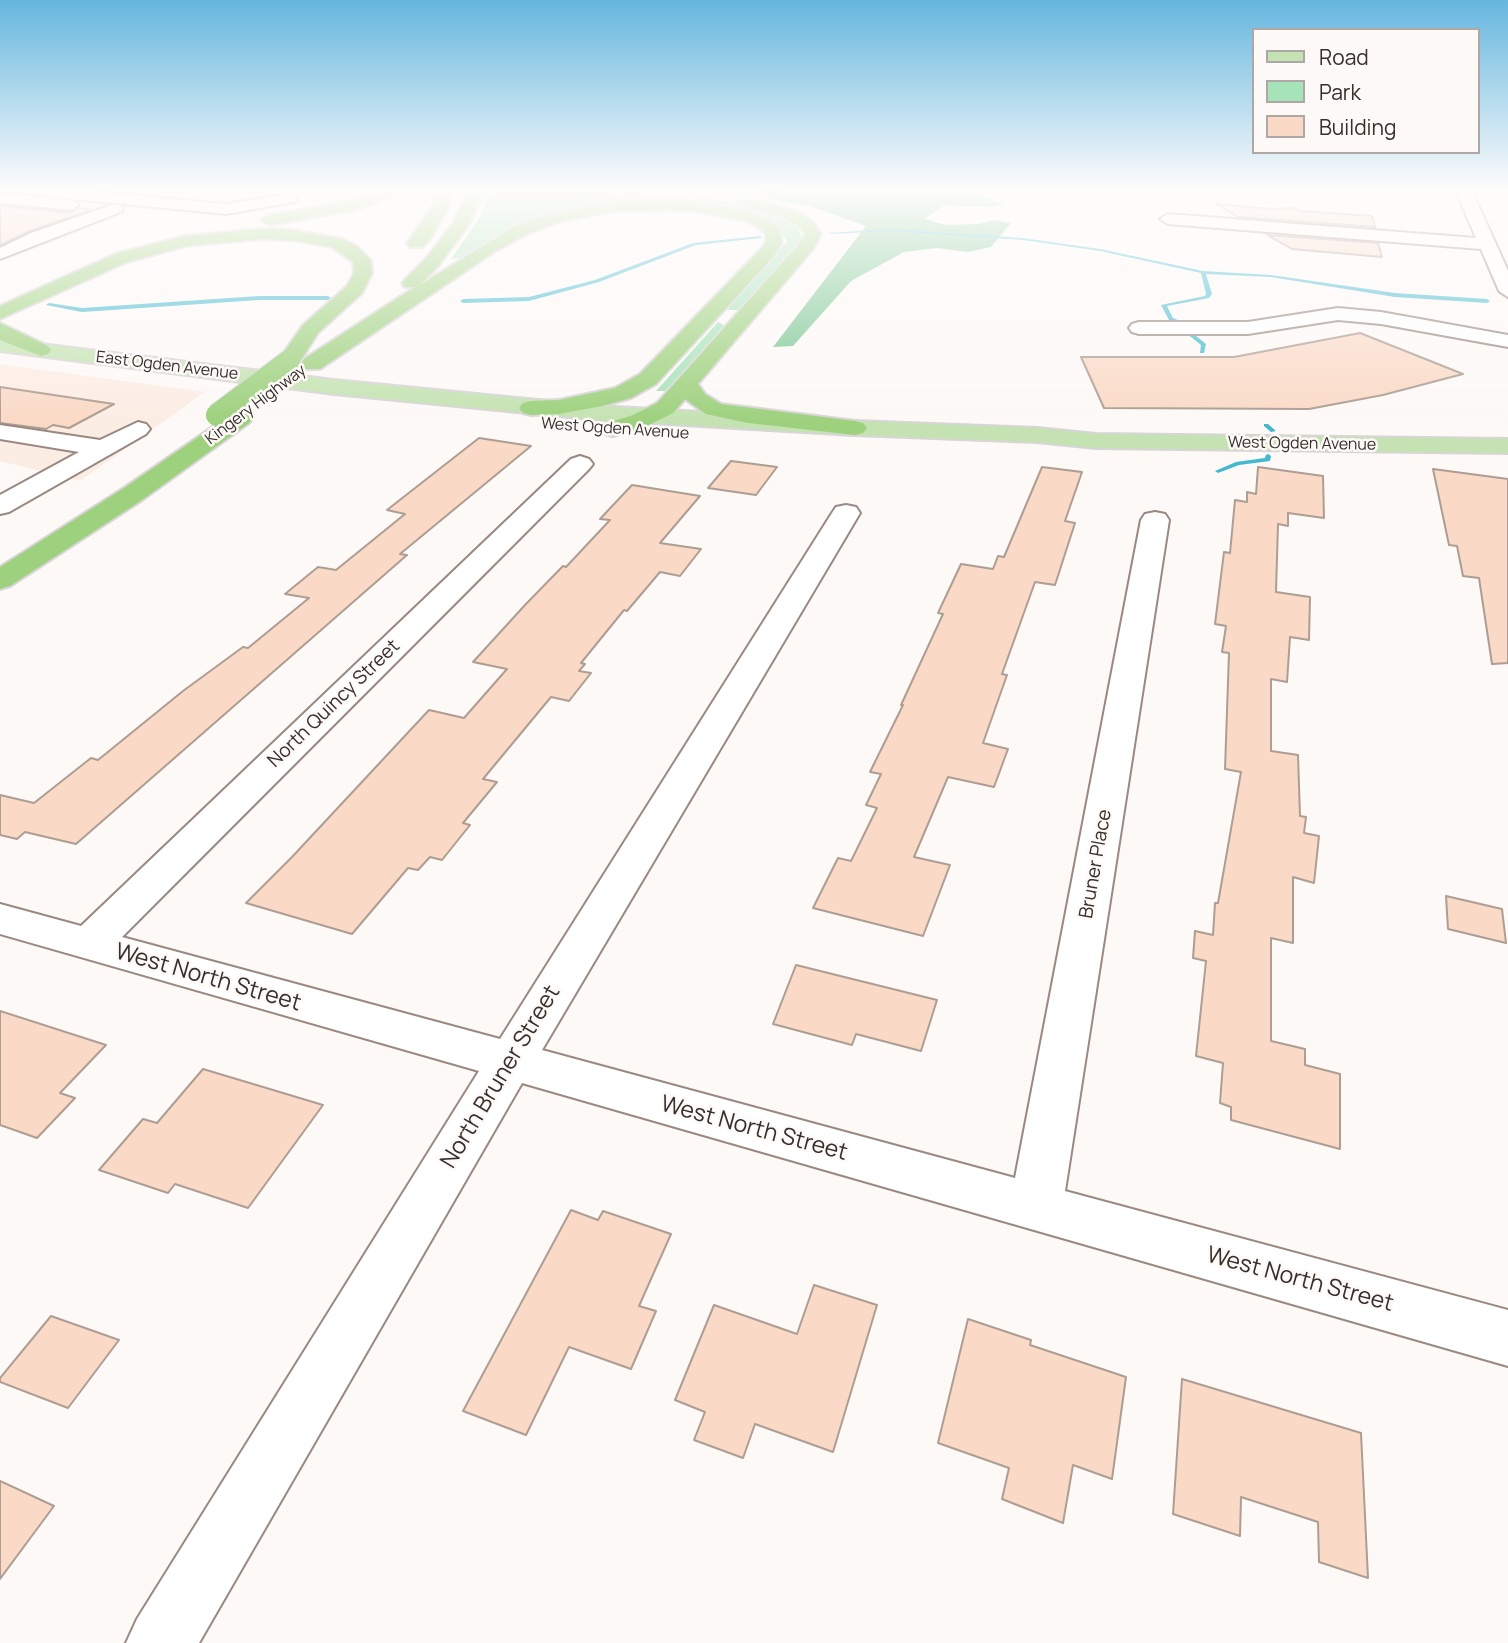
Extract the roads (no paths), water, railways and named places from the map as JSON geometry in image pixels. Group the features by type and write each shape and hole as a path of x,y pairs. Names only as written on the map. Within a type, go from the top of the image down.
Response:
{"highway":[{"path":"0,297 65,268"},
{"path":"0,313 100,268"},
{"path":"301,362 310,329 347,296 363,274 363,268"},
{"name":"Kingery Highway","path":"0,580 134,494 229,416 415,280 427,268"},
{"path":"301,362 457,268"},
{"path":"531,408 594,401 623,393 648,379 753,268"},
{"path":"613,429 665,408 787,268"},
{"name":"Kingery Highway","path":"301,362 385,275"},
{"path":"0,329 4,334 41,350"},
{"path":"648,379 641,402 650,416 680,433"},
{"path":"687,384 697,399 714,409 748,416 855,428"},
{"name":"Kingery Highway","path":"0,557 229,416"}],"main road":[{"name":"East Ogden Avenue","path":"0,345 334,387"},
{"name":"East Ogden Avenue","path":"0,359 136,377"},
{"name":"West Ogden Avenue","path":"136,377 296,399 613,429 933,445 1066,446 1096,441"},
{"name":"West Ogden Avenue","path":"334,387 531,408 855,428 1037,435 1096,441 1508,446"}],"street":[{"path":"1498,268 1508,291"},
{"path":"1139,328 1248,328 1338,314 1381,318 1508,341"},
{"path":"0,506 138,429"},
{"path":"0,432 104,448"},
{"name":"North Quincy Street","path":"89,944 580,464"},
{"name":"North Bruner Street","path":"161,1643 510,1062 846,513"},
{"name":"Bruner Place","path":"1036,1207 1155,520"},
{"name":"West North Street","path":"0,919 1508,1338"}],"waterway":[{"path":"463,301 529,299 597,281 632,268"},
{"path":"1183,268 1203,272"},
{"path":"1183,324 1171,319 1164,305 1207,297 1209,294 1203,272"},
{"path":"1203,272 1271,276 1395,295 1487,301"},
{"path":"49,305 82,310 259,298 328,298"},
{"path":"1188,332 1204,345 1202,352"},
{"path":"1266,425 1273,431"},
{"path":"1218,471 1238,463 1268,460 1268,456"}]}
